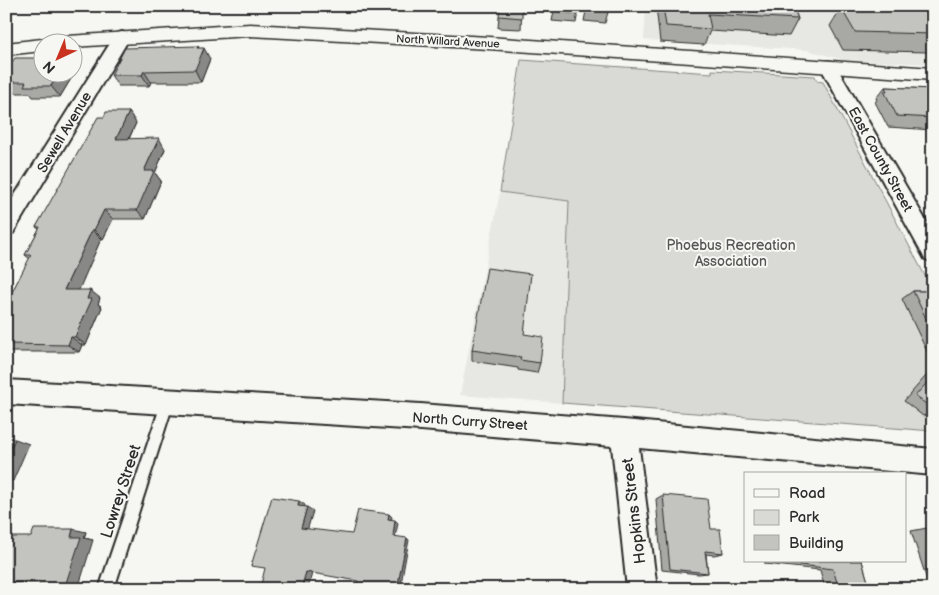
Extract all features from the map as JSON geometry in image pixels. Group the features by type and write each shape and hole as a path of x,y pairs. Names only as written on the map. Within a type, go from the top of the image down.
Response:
{"street":[{"name":"North Willard Avenue","path":"82,41 250,30 480,42 933,74"},
{"name":"Sewell Avenue","path":"6,227 122,37"},
{"path":"6,49 32,46"},
{"name":"East County Street","path":"828,66 933,253"},
{"name":"North Curry Street","path":"6,392 166,404 419,417 624,433 933,462"},
{"name":"Hopkins Street","path":"624,433 642,589"}],"lane":[{"name":"Lowrey Street","path":"106,589 166,404"}],"shaded area":[{"path":"646,6 933,6 933,64 844,60 807,50 644,40"},
{"path":"500,192 569,201 562,403 460,395"}],"green space":[{"name":"Phoebus Recreation Association","path":"521,60 712,73 712,70 815,76 817,81 823,82 933,291 933,431 562,403 569,201 500,192"}],"building":[{"path":"500,6 522,6 522,18 499,16"},
{"path":"555,6 579,6 577,14 554,11"},
{"path":"587,6 609,6 608,12 586,9"},
{"path":"663,6 793,6 798,19 708,14 711,29 666,26"},
{"path":"841,8 933,10 933,34 855,32"},
{"path":"198,46 197,48 204,48 195,70 144,71 142,75 111,75 125,48"},
{"path":"15,58 32,58 32,82 53,82 51,86 24,86 26,82 6,82 6,62 12,62"},
{"path":"885,87 933,89 933,118 897,116 884,91 887,91"},
{"path":"106,112 129,112 116,139 159,138 144,171 154,171 137,210 104,210 94,230 92,230 64,290 90,290 87,299 92,299 75,337 71,337 68,345 6,344 7,292 12,292 31,255 25,255 40,227 36,227 98,117 104,117"},
{"path":"487,268 531,274 524,334 543,337 540,363 520,360 521,357 472,350"},
{"path":"913,291 933,291 933,333"},
{"path":"933,376 933,409 915,396"},
{"path":"6,439 15,439 6,457"},
{"path":"663,495 707,499 711,529 720,529 723,553 705,551 708,573 670,569"},
{"path":"272,497 299,501 298,506 307,507 301,528 352,534 358,510 389,514 388,519 395,520 393,536 407,538 397,589 357,589 358,581 306,572 301,589 260,589 265,568 251,566"},
{"path":"927,528 933,529 933,545"},
{"path":"34,529 73,529 71,537 81,537 64,589 38,589 40,582 6,583 6,547 10,537 31,537"},
{"path":"776,562 862,562 870,589 839,589 833,569"}]}
